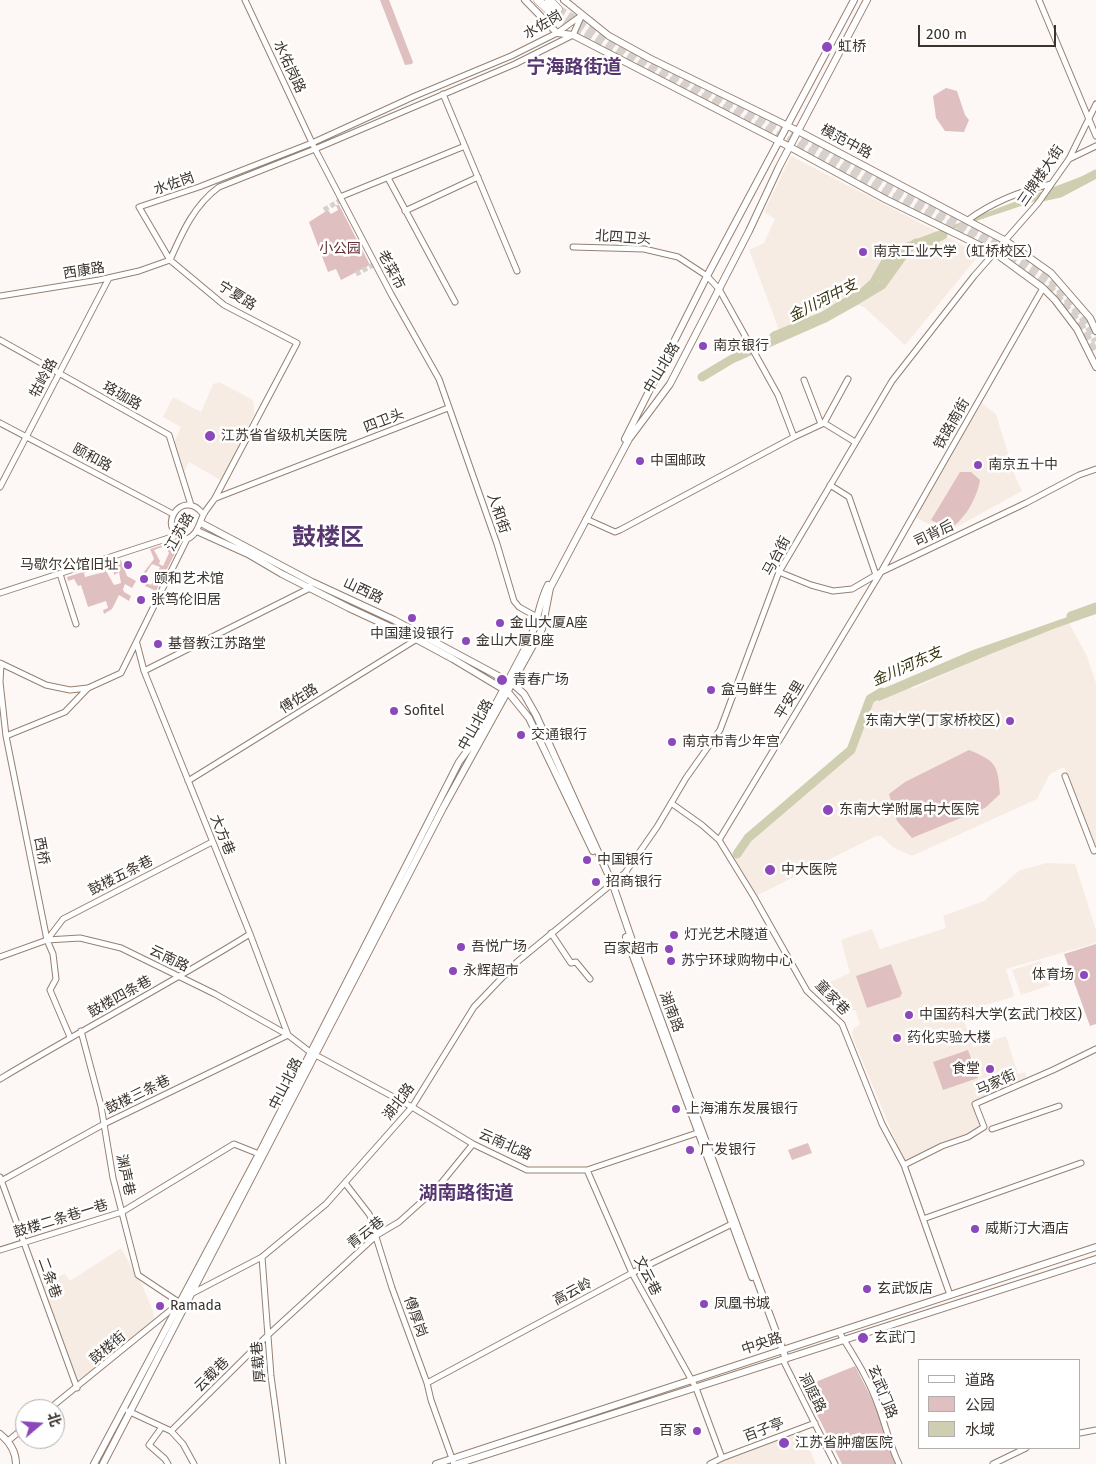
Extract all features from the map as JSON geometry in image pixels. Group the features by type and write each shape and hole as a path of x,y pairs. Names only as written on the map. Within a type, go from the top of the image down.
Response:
{"highway":[{"path":"538,0 556,12 549,0"}],"main road":[{"path":"525,0 557,33 573,35 790,147 885,199 995,253 1043,288 1055,300 1077,329 1096,367"},
{"name":"模范中路","path":"564,0 610,36 649,58 798,131 1006,241 1051,272 1090,318 1096,331"},
{"name":"中山北路","path":"103,1464 126,1410 180,1303 506,690 536,627 540,601 547,586 626,438 707,276 854,0"},
{"name":"中山北路","path":"510,682 542,629 550,588 586,519 629,439 670,384 866,0"},
{"name":"山西路","path":"200,524 506,690"},
{"name":"山西路","path":"197,531 311,585 394,620 510,682"},
{"name":"湖南路","path":"510,682 524,694 536,715 611,885 633,958 701,1132 784,1360"},
{"name":"湖南路","path":"506,690 529,718 611,885"},
{"name":"中山北路","path":"94,1464 191,1294 313,1053"},
{"name":"湖南路","path":"701,1132 732,1224 781,1351"},
{"name":"中央路","path":"454,1463 692,1380 1096,1247"},
{"name":"中央路","path":"437,1464 454,1463 696,1388 1096,1259"},
{"path":"0,1434 8,1441 14,1452 16,1464"}],"street":[{"name":"水佑岗路","path":"245,0 312,143"},
{"path":"1039,0 1096,136"},
{"name":"水佐岗","path":"139,207 199,187 312,143 415,96 511,56 557,33 582,15"},
{"name":"水佐岗","path":"170,260 183,232 198,207 214,191 228,183 315,149 515,64 573,35 582,15"},
{"path":"444,94 517,271"},
{"name":"三牌楼大街","path":"995,253 1052,184 1068,159 1096,104"},
{"name":"老菜市","path":"312,143 438,379 448,408"},
{"path":"340,198 465,146"},
{"path":"1068,159 1096,146"},
{"path":"388,178 455,302"},
{"path":"406,211 478,178"},
{"path":"968,220 980,211 1007,197 1052,184"},
{"name":"宁夏路","path":"139,207 170,260 224,305 297,342"},
{"name":"北四卫头","path":"573,247 644,249 678,257 707,276 719,289 778,395 794,437"},
{"name":"马台街","path":"611,885 625,873 686,778 720,730 779,572 892,381 974,276 995,253"},
{"name":"西康路","path":"0,296 109,278 139,271 170,260"},
{"name":"牯岭路","path":"0,487 109,278"},
{"name":"铁路南街","path":"881,572 1043,288"},
{"name":"珞珈路","path":"0,340 168,436 190,505"},
{"name":"江苏路","path":"0,664 46,685 70,690 88,688 121,673 187,539 194,536 197,531 203,514 215,498 297,342"},
{"path":"586,519 615,532 620,530 794,437 823,424 848,379"},
{"path":"804,380 823,424 855,442"},
{"name":"四卫头","path":"215,498 448,408"},
{"name":"人和街","path":"448,408 485,509 514,601 519,607 537,616"},
{"name":"颐和路","path":"0,423 173,514"},
{"name":"司背后","path":"779,572 811,585 833,591 852,589 881,572 1026,503 1079,475 1096,469"},
{"path":"830,485 848,497 876,575"},
{"path":"178,536 172,526 173,514 179,508 190,505 197,508 203,514"},
{"path":"0,593 178,536 187,539"},
{"name":"平安里","path":"719,840 881,572"},
{"path":"60,574 76,624"},
{"path":"144,671 311,585"},
{"name":"傅佐路","path":"188,781 422,635"},
{"name":"大方巷","path":"136,644 144,671 250,934 288,1035"},
{"name":"西桥","path":"0,664 6,736 47,940 53,954 56,979 50,990 70,1037"},
{"path":"6,736 65,712 88,688"},
{"path":"1065,776 1094,851 1096,850"},
{"name":"童家巷","path":"671,803 702,825 719,840 807,991 842,1024 878,1115 904,1165 950,1295"},
{"name":"鼓楼五条巷","path":"47,940 63,919 212,842"},
{"name":"湖北路","path":"180,1303 191,1294 262,1257 326,1204 412,1107 474,1007 517,962 550,933 611,885"},
{"path":"550,933 571,963 576,962 590,978"},
{"name":"鼓楼四条巷","path":"0,1079 70,1037 181,977 250,934"},
{"name":"云南路","path":"0,957 47,940 80,938 121,948 181,977 288,1035 313,1053"},
{"name":"渊声巷","path":"81,1031 101,1106 113,1178 138,1276 180,1303"},
{"name":"鼓楼三条巷","path":"1,1179 104,1124 288,1035"},
{"name":"马家街","path":"904,1165 950,1143 968,1137 984,1127 975,1104 1047,1073 1096,1049"},
{"name":"云南北路","path":"313,1053 412,1107 473,1144 528,1170 587,1170 701,1132"},
{"path":"992,1129 1059,1106"},
{"name":"鼓楼二条巷一巷","path":"0,1250 122,1212 234,1144 259,1154"},
{"name":"青云巷","path":"268,1335 377,1235 399,1222 438,1187 473,1144"},
{"path":"923,1219 1081,1163"},
{"name":"文云巷","path":"587,1170 632,1273 696,1388"},
{"name":"二条巷","path":"1,1179 77,1388"},
{"name":"傅厚岗","path":"345,1183 369,1214 375,1226 376,1237 392,1288 454,1463"},
{"name":"高云岭","path":"427,1383 632,1273 732,1224"},
{"name":"厚载巷","path":"262,1257 271,1376 283,1464"},
{"name":"鼓楼街","path":"62,1399 180,1303"},
{"name":"玄武门路","path":"839,1332 865,1376 879,1408 889,1443 899,1464"},
{"name":"云载巷","path":"171,1431 268,1335"},
{"name":"洞庭路","path":"784,1360 834,1464"},
{"path":"696,1388 722,1458"},
{"path":"126,1410 171,1431 183,1444 194,1464"},
{"name":"百子亭","path":"710,1464 815,1423"},
{"path":"162,1427 149,1446 165,1459 168,1464"},
{"path":"1081,1433 1096,1430"},
{"path":"8,1441 15,1435"},
{"path":"993,1464 1024,1449"}],"shaded area":[{"name":"南京工业大学（虹桥校区）","path":"791,156 980,254 905,345 864,307 845,300 779,330 749,250 764,243 775,219 764,212"},
{"name":"江苏省省级机关医院","path":"219,382 253,400 254,407 254,414 222,481 189,462 184,472 182,472 173,445 181,427 163,417 173,397 201,412 213,384"},
{"name":"南京五十中","path":"982,403 996,414 1015,476 1022,491 942,535 930,525 913,516"},
{"name":"东南大学(丁家桥校区)","path":"1069,623 1087,656 1096,683 1096,846 1064,767 1050,774 1037,799 912,856 894,848 881,836 876,836 754,897 732,859 748,838 851,750 870,699 878,693 908,681 912,689 997,650"},
{"name":"中国药科大学(玄武门校区)","path":"1047,863 1075,864 1096,930 1096,943 1006,969 1013,997 961,1012 973,1047 1006,1036 1018,1074 1025,1072 1027,1078 972,1103 981,1126 965,1136 942,1143 904,1161 854,1041 852,1033 854,1028 860,1024 855,1010 845,1012 834,1010 825,1003 814,989 850,973 841,940 872,929 880,949 946,928 943,916 984,901 1020,870"},
{"path":"1041,961 1050,985 1021,995 1012,970"},
{"path":"121,1248 143,1287 153,1311 154,1321 116,1353 77,1381 41,1283 65,1274 70,1281"},
{"name":"江苏省肿瘤医院","path":"800,1428 816,1464 710,1464"}],"green space":[{"path":"380,0 389,0 413,62 412,64 405,65"},
{"path":"946,88 957,91 965,115 969,120 964,132 945,131 936,118 933,96"},
{"name":"小公园","path":"336,205 339,205 370,265 341,280 336,269 328,272 309,222 328,210 331,214 338,210"},
{"path":"960,472 971,472 980,480 969,508 960,520 949,529 931,520"},
{"path":"169,543 175,553 156,591 145,586 146,583 151,585 160,567 152,564 146,573 144,572 154,559 150,549","holes":["165,546 169,553 163,566 159,564 160,561 154,550"]},
{"path":"121,560 127,576 136,581 132,588 125,584 123,589 124,592 131,596 129,601 119,595 112,609 104,614 103,610 108,608 106,601 88,607 81,585 78,586 74,579 68,581 67,577","holes":["110,564 113,567 114,575 119,572 121,583 114,585 105,569 104,572 85,577 84,573"]},
{"path":"969,750 985,757 994,765 998,776 1000,794 985,808 912,838 897,821 889,794 905,782"},
{"name":"体育场","path":"1096,944 1096,1024 1090,1026 1064,954"},
{"path":"891,964 902,993 900,997 867,1008 856,976"},
{"path":"968,1050 978,1078 943,1090 933,1062"},
{"path":"808,1143 812,1153 792,1160 788,1150"},
{"path":"855,1366 875,1405 888,1444 898,1464 842,1464 803,1387"}],"water":[{"path":"1096,171 1096,178 955,228 927,240 908,250 881,280 873,286 832,311 793,331 772,338 769,335 772,332 821,312 861,288 870,280 882,259 888,253 906,243"},
{"path":"1096,607 1096,614 988,655 879,701 868,695 973,650"}],"waterway":[{"name":"金川河中支","path":"1037,198 1060,193 1096,174"},
{"name":"金川河中支","path":"702,377 732,359 823,319 857,300 882,285 907,250 916,243 927,243 943,235"},
{"name":"金川河东支","path":"1071,616 1096,607"},
{"name":"金川河东支","path":"737,854 748,838 851,750 870,699 882,692"}],"tunnel":[{"path":"558,9 649,63 819,147 894,191 999,243 1049,277 1087,323 1096,341"},
{"path":"554,15 662,77 995,247 1046,283 1081,326 1096,354"},
{"path":"324,210 341,200"},
{"path":"356,274 375,264"}],"place":[{"name":"虹桥","path":"827,47"},
{"name":"南京工业大学（虹桥校区）","path":"863,252"},
{"name":"南京银行","path":"703,346"},
{"name":"江苏省省级机关医院","path":"210,436"},
{"name":"中国邮政","path":"640,461"},
{"name":"南京五十中","path":"978,465"},
{"name":"马歇尔公馆旧址","path":"128,565"},
{"name":"颐和艺术馆","path":"144,579"},
{"name":"张笃伦旧居","path":"141,600"},
{"name":"中国建设银行","path":"412,618"},
{"name":"金山大厦A座","path":"500,623"},
{"name":"金山大厦B座","path":"466,641"},
{"name":"基督教江苏路堂","path":"158,644"},
{"name":"青春广场","path":"502,680"},
{"name":"盒马鲜生","path":"711,690"},
{"name":"Sofitel","path":"394,711"},
{"name":"东南大学(丁家桥校区)","path":"1010,721"},
{"name":"交通银行","path":"521,735"},
{"name":"南京市青少年宫","path":"672,742"},
{"name":"东南大学附属中大医院","path":"828,810"},
{"name":"中国银行","path":"587,860"},
{"name":"中大医院","path":"770,870"},
{"name":"招商银行","path":"596,882"},
{"name":"灯光艺术隧道","path":"674,935"},
{"name":"吾悦广场","path":"461,947"},
{"name":"百家超市","path":"669,949"},
{"name":"苏宁环球购物中心","path":"671,961"},
{"name":"永辉超市","path":"453,971"},
{"name":"体育场","path":"1084,975"},
{"name":"中国药科大学(玄武门校区)","path":"909,1015"},
{"name":"药化实验大楼","path":"897,1038"},
{"name":"食堂","path":"990,1069"},
{"name":"上海浦东发展银行","path":"676,1109"},
{"name":"广发银行","path":"690,1150"},
{"name":"威斯汀大酒店","path":"975,1229"},
{"name":"玄武饭店","path":"867,1289"},
{"name":"凤凰书城","path":"704,1304"},
{"name":"Ramada","path":"160,1306"},
{"name":"玄武门","path":"863,1338"},
{"name":"百家","path":"697,1431"},
{"name":"江苏省肿瘤医院","path":"784,1443"}],"district":[{"name":"宁海路街道","path":"574,68"},
{"name":"鼓楼区","path":"328,538"},
{"name":"湖南路街道","path":"466,1194"}]}
